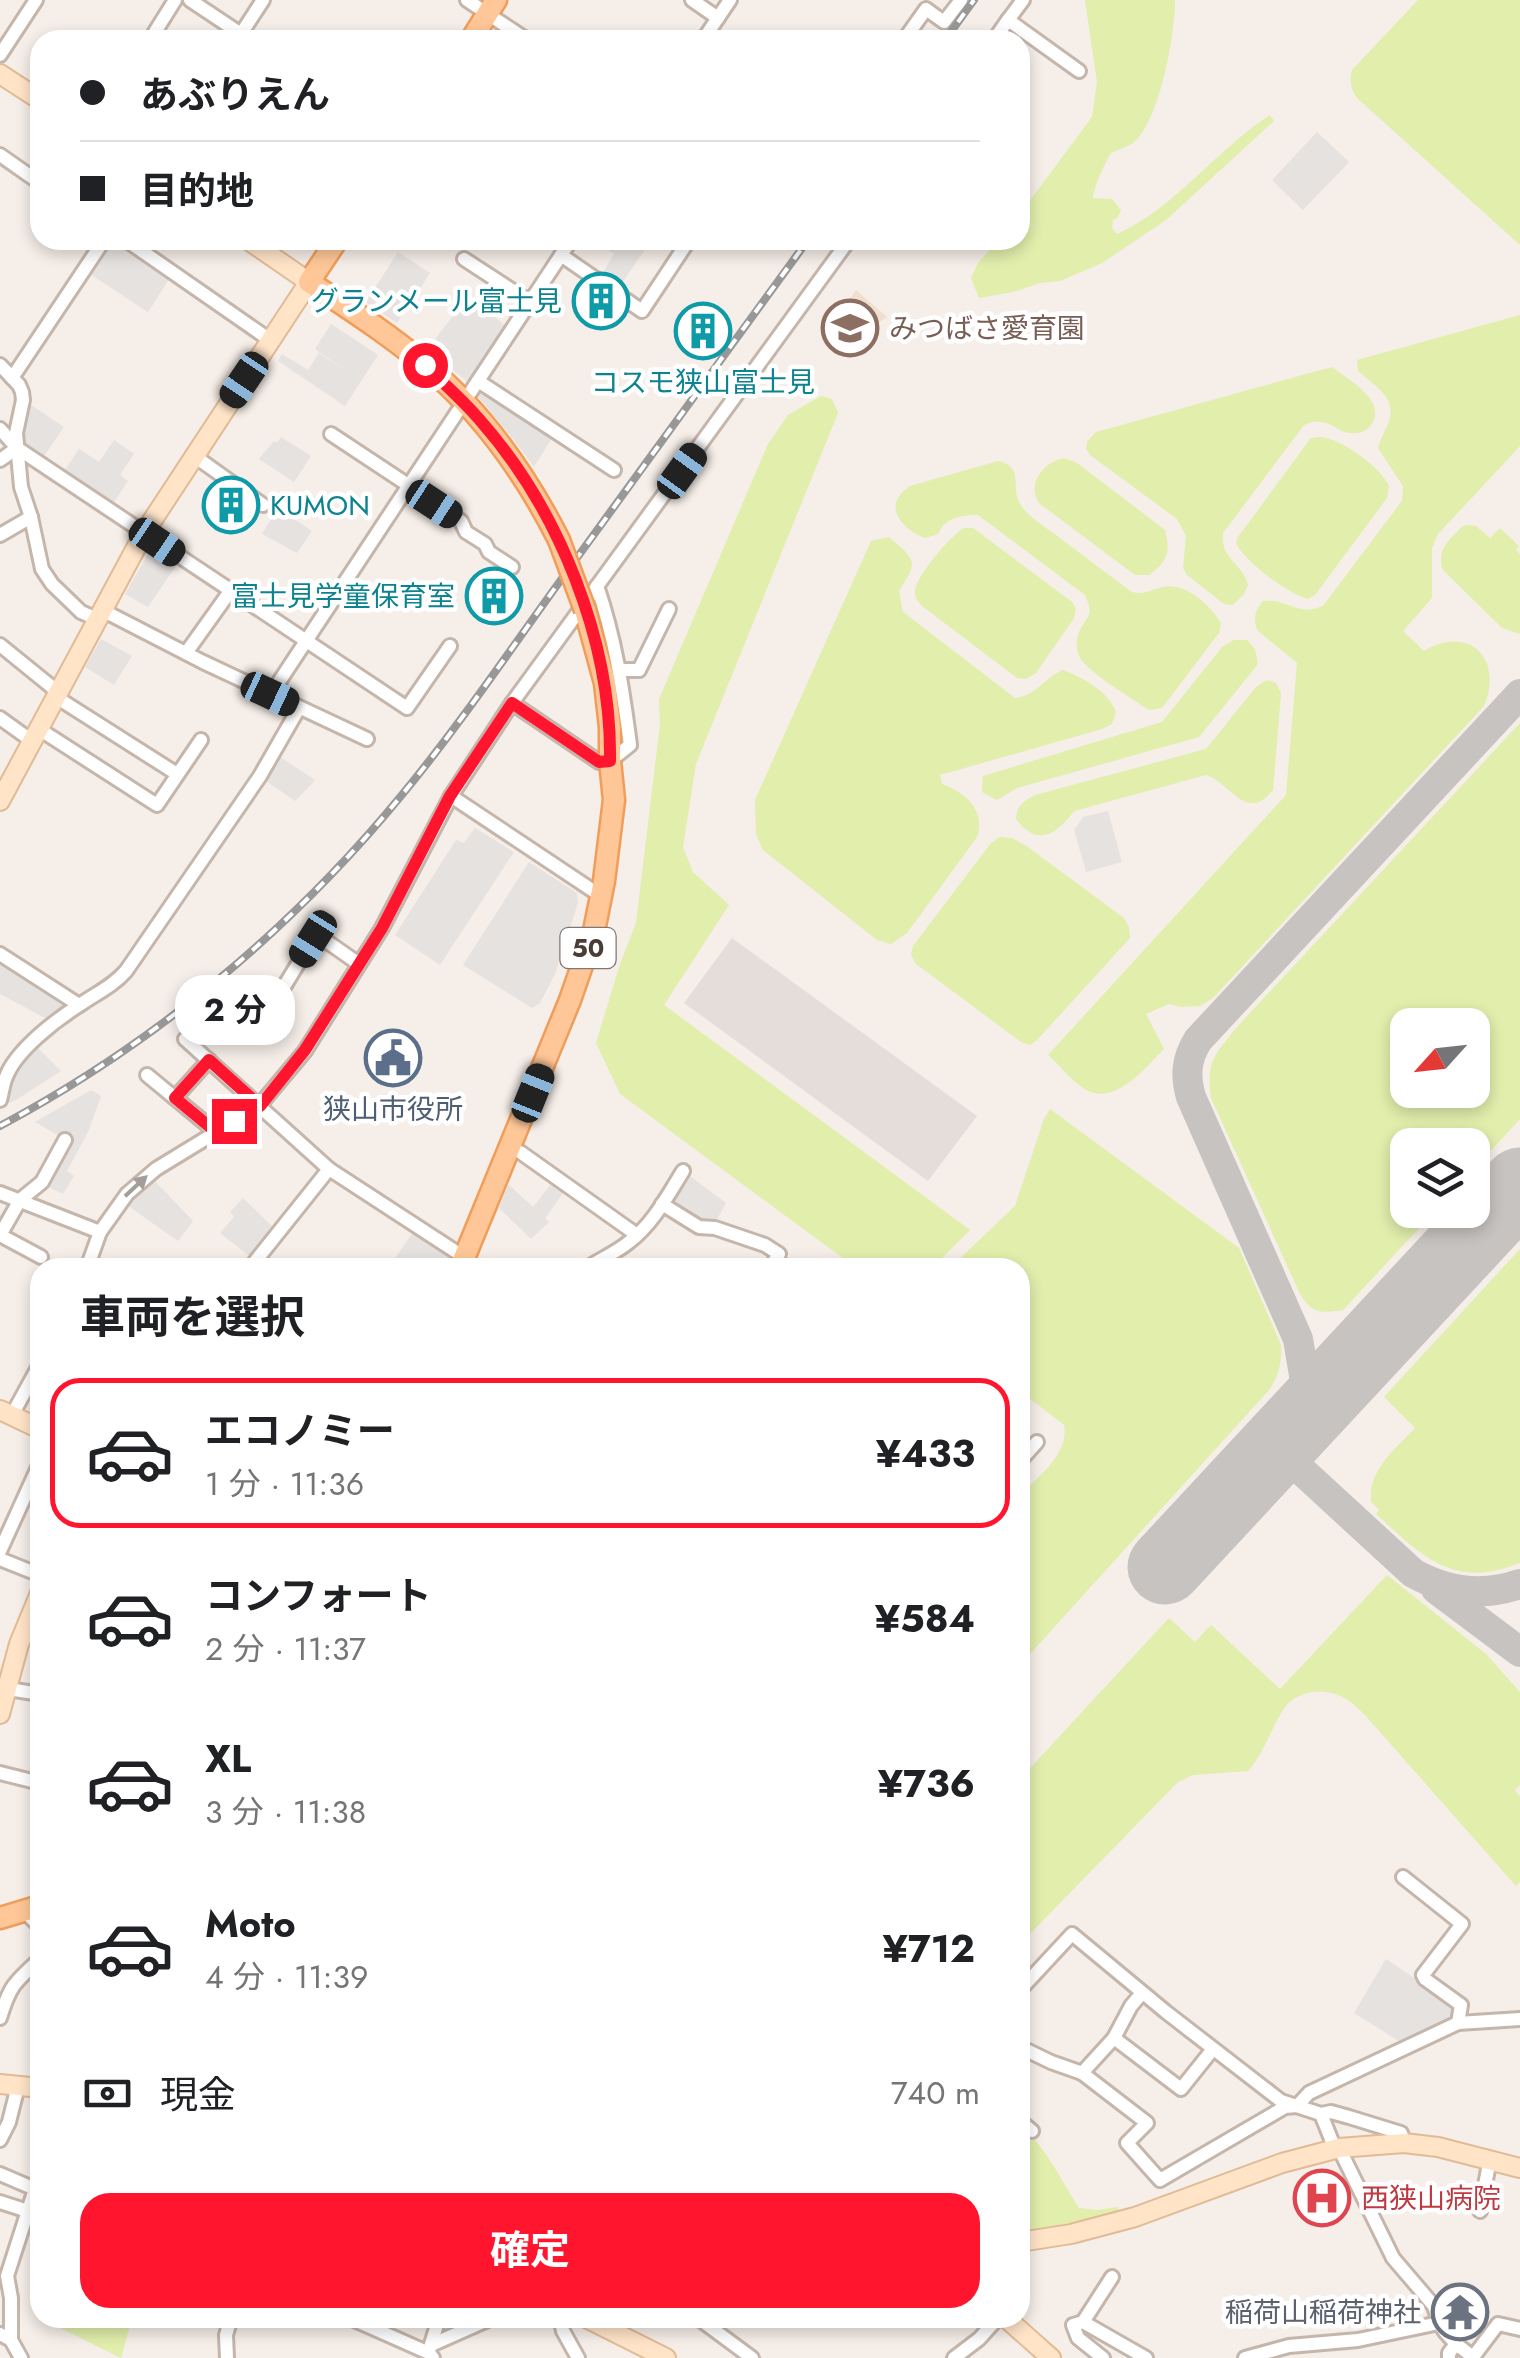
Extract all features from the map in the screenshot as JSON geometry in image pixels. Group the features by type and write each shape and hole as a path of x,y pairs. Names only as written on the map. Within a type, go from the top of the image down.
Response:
{"main road":[{"path":"477,30 492,7"},
{"path":"309,282 330,250"},
{"name":"50","path":"309,282 425,365 464,402 512,461 559,540 586,610 605,683 614,800 594,930 570,1000 464,1258"},
{"path":"0,1918 30,1910"}],"street":[{"path":"0,55 36,0"},
{"path":"156,30 175,0"},
{"path":"190,0 232,30"},
{"path":"247,30 263,0"},
{"path":"468,0 492,7 516,30"},
{"path":"692,0 718,18"},
{"path":"710,30 730,0"},
{"path":"911,30 926,9 944,22 960,0"},
{"path":"1001,30 1022,0"},
{"path":"1008,20 1022,30"},
{"path":"1030,36 1080,71"},
{"path":"0,74 30,94"},
{"path":"0,156 30,176"},
{"path":"12,378 97,250"},
{"path":"140,250 270,340"},
{"path":"0,801 144,533 309,282 263,250"},
{"path":"270,694 565,250"},
{"path":"561,256 642,311 683,250"},
{"path":"91,1258 100,1232 126,1194 166,1163 260,1106 305,1050 382,928 450,796 512,703 842,250"},
{"path":"464,258 530,302"},
{"path":"0,365 19,385 24,400 17,448 21,487 42,569 52,584 81,612 100,614 367,739"},
{"path":"478,381 614,470"},
{"path":"0,429 17,448 408,708 450,646"},
{"path":"332,434 461,522 466,532 512,567"},
{"path":"0,460 17,448"},
{"path":"193,455 263,505"},
{"path":"0,535 31,517"},
{"path":"512,703 599,762 610,761 630,745 619,670 597,586"},
{"path":"186,653 231,590"},
{"path":"619,670 639,670 669,609"},
{"path":"0,645 57,694 177,774"},
{"path":"0,1100 12,1064 32,1043 79,1005 116,983 126,971 260,776 300,708"},
{"path":"0,718 157,805 201,740"},
{"path":"450,796 601,896"},
{"path":"254,995 271,1008 313,939 319,936 359,964"},
{"path":"0,954 79,1005"},
{"path":"186,1039 329,1169 456,1258"},
{"path":"175,1098 209,1060"},
{"path":"148,1075 216,1132"},
{"path":"41,1257 0,1235 20,1200 42,1182 65,1140"},
{"path":"510,1148 637,1235"},
{"path":"258,1258 329,1169"},
{"path":"604,1258 637,1235 683,1171"},
{"path":"0,1193 100,1232"},
{"path":"662,1204 698,1227 715,1228 765,1246 779,1254 776,1258"},
{"path":"30,1378 4,1414 30,1425"},
{"path":"1030,1450 1038,1442"},
{"path":"0,1550 30,1485"},
{"path":"0,1559 30,1571"},
{"path":"0,1714 4,1689 30,1616"},
{"path":"4,1689 30,1693"},
{"path":"0,1773 30,1780"},
{"path":"1403,1877 1462,1924 1423,1975 1461,2005 1458,2023"},
{"path":"1030,1979 1072,1934 1280,2101 1401,2133 1404,2143"},
{"path":"0,2018 8,1992 30,1969"},
{"path":"1082,2072 1114,2038 1142,1993"},
{"path":"1030,2051 1082,2072 1148,2122 1127,2143 1160,2180 1285,2107 1298,2106 1309,2093 1458,2023 1520,2018"},
{"path":"1114,2038 1181,2089 1213,2050"},
{"path":"0,2140 9,2122 9,2085"},
{"path":"1321,2114 1393,2258 1434,2306 1439,2323 1456,2344 1473,2357 1498,2324 1520,2329"},
{"path":"1030,2240 1135,2217 1282,2163 1337,2149 1404,2143 1438,2147 1520,2168"},
{"path":"1480,2211 1490,2159"},
{"path":"0,2174 30,2186"},
{"path":"0,2202 30,2212"},
{"path":"23,2357 6,2337 6,2301 8,2276 30,2225"},
{"path":"1103,2358 1078,2338 1072,2325 1083,2322 1112,2277"},
{"path":"1083,2322 1146,2358"},
{"path":"1245,2358 1289,2346 1358,2340 1439,2323"},
{"path":"227,2358 228,2328"},
{"path":"372,2328 430,2354"},
{"path":"430,2354 436,2328"},
{"path":"430,2354 475,2328"},
{"path":"563,2328 578,2358"},
{"path":"606,2328 666,2358"},
{"path":"712,2328 752,2358"},
{"path":"954,2358 989,2328"},
{"path":"1017,2328 1051,2358"},
{"path":"1448,2358 1456,2344"}],"shaded area":[{"path":"1317,132 1349,162 1303,210 1272,180"},
{"path":"101,250 133,250 171,276 148,312 87,272"},
{"path":"609,250 644,251 619,287 602,274 614,254"},
{"path":"398,252 430,273 397,323 366,302"},
{"name":"みつばさ愛育園","path":"856,290 887,317 837,349 822,339"},
{"path":"468,296 508,328 467,381 427,350"},
{"path":"331,324 378,355 345,406 278,361 282,354 308,370 319,353 351,374 315,349"},
{"path":"479,386 554,435 534,467 475,393"},
{"path":"28,403 64,427 42,459 20,445"},
{"path":"281,437 311,456 294,482 259,459"},
{"path":"114,440 134,454 120,475 128,481 112,505 63,473 79,449 99,462"},
{"path":"278,508 312,531 297,553 262,534"},
{"path":"153,545 179,561 148,607 125,594"},
{"path":"101,639 132,656 114,685 85,667"},
{"path":"277,755 315,780 295,801 262,778"},
{"path":"1108,811 1122,862 1086,872 1074,830 1083,817"},
{"path":"475,828 514,852 440,965 395,935 456,840 464,843"},
{"path":"529,862 577,893 578,903 555,974 540,1003 532,1008 463,965"},
{"path":"732,938 977,1116 928,1181 684,1003"},
{"path":"0,960 68,1001 49,1020 0,994"},
{"path":"35,1045 61,1071 3,1105 8,1079"},
{"path":"91,1090 101,1096 88,1132 67,1171 74,1176 63,1194 44,1185 68,1141 35,1122"},
{"path":"686,1173 726,1203 715,1223 701,1223 670,1204"},
{"path":"152,1178 193,1221 178,1241 124,1203"},
{"path":"554,1180 566,1189 545,1218 549,1222 531,1239 499,1208 508,1184 533,1207"},
{"path":"243,1198 275,1229 252,1258 220,1233 234,1217 230,1212"},
{"path":"417,1233 449,1258 395,1258 412,1234"},
{"path":"1386,1959 1456,2006 1456,2022 1402,2043 1354,2013"}],"green space":[{"path":"1085,0 1175,0 1169,54 1151,116 1133,143 1111,153 1094,193 1093,198 1112,199 1121,210 1113,220 1112,228 1117,234 1158,210 1270,115 1274,121 1166,220 1102,263 1060,281 979,298 971,278 989,250 1030,250 1030,201 1092,117 1097,82"},
{"path":"1418,0 1520,0 1520,245 1356,97 1353,90 1352,70"},
{"path":"1520,315 1520,446 1438,534 1432,548 1432,598 1403,631 1424,651 1455,642 1478,651 1489,674 1484,706 1213,998 1200,1006 1169,1004 1146,1014 1164,1049 1141,1073 1112,1092 1101,1094 1085,1089 1048,1055 1286,795 1297,663 1257,630 1258,608 1263,601 1306,609 1323,606 1402,501 1403,486 1378,448 1391,415 1388,400 1358,371 1357,360"},
{"path":"1332,367 1368,396 1374,420 1367,429 1356,433 1320,421 1304,425 1223,533 1225,549 1248,585 1233,605 1224,604 1183,568 1186,536 1177,519 1090,455 1087,442 1096,432"},
{"path":"821,396 832,399 838,413 696,764 683,847 693,872 729,905 664,1005 970,1230 942,1258 843,1258 620,1094 596,1043 636,923 660,724 659,699 768,444 788,415"},
{"path":"1311,438 1338,442 1358,454 1389,486 1387,498 1315,595 1308,599 1268,576 1236,543"},
{"path":"1064,458 1077,463 1165,530 1166,556 1149,575 1135,575 1039,503 1035,488 1039,474"},
{"path":"998,461 1014,473 1017,498 1027,513 1132,592 1180,588 1204,602 1221,623 1219,633 1162,708 1144,707 1084,663 1077,644 1090,612 1085,595 978,515 955,518 938,534 925,538 902,523 897,501 910,486"},
{"path":"1467,525 1476,526 1490,538 1500,528 1519,546 1516,550 1520,554 1520,634 1502,628 1443,570 1441,556 1445,545"},
{"path":"964,528 973,528 1072,602 1076,609 1074,618 1036,673 1026,679 1017,678 916,598 917,584 928,566"},
{"path":"889,537 912,561 899,591 903,612 1015,698 1029,694 1063,670 1101,692 1116,712 1112,724 1102,729 940,775 942,784 972,804 979,819 977,837 907,933 891,944 877,940 763,850 756,834 755,800 871,541"},
{"path":"1234,640 1247,640 1255,649 1258,664 1199,737 1017,788 997,800 982,792 983,776 1162,722 1223,646"},
{"path":"1267,680 1276,683 1281,693 1273,790 1263,799 1246,802 1206,775 1074,811 1047,834 1032,833 1016,819 1021,804 1035,795 1206,749 1256,687"},
{"path":"1520,723 1520,1119 1490,1152 1490,1128 1390,1128 1390,1228 1419,1228 1343,1310 1318,1311 1300,1294 1211,1098 1213,1060"},
{"path":"1000,837 1025,845 1124,918 1129,927 1130,938 1030,1045 916,964 911,955 913,946 991,843"},
{"path":"1050,1109 1239,1248 1281,1345 1281,1357 1269,1390 1030,1654 1030,1486 1057,1454 1065,1435 1064,1425 1030,1399 1030,1258 960,1258 1015,1206"},
{"path":"1520,1249 1520,1563 1476,1573 1457,1570 1424,1555 1376,1514 1379,1510 1371,1502 1371,1490 1378,1470 1415,1428 1384,1397"},
{"path":"1387,1575 1486,1654 1520,1692 1520,1785 1515,1790 1520,1797 1520,1882 1516,1886 1364,1714 1348,1700 1320,1691 1303,1694 1289,1703 1248,1771 1193,1775 1178,1782 1030,1934 1030,1768 1169,1618 1195,1642 1211,1625 1280,1689"},
{"path":"1030,2135 1079,2208 1118,2207 1119,2213 1030,2231"},
{"path":"60,2328 129,2328 121,2358"}],"taxiway":[{"path":"1300,1421 1306,1387 1298,1339 1191,1097 1187,1075 1191,1054 1198,1040 1520,694"},
{"path":"1276,1447 1413,1573 1439,1585 1465,1590 1520,1584"},
{"path":"1436,1589 1520,1652"}],"runway":[{"path":"1165,1567 1520,1185"}],"railway":[{"path":"952,30 974,0"},
{"path":"0,1126 112,1059 217,981 358,846 464,715 801,250"}],"place":[{"name":"グランメール富士見","path":"601,301"},
{"name":"みつばさ愛育園","path":"850,328"},
{"name":"コスモ狭山富士見","path":"703,331"},
{"name":"KUMON","path":"231,505"},
{"name":"富士見学童保育室","path":"494,596"},
{"name":"狭山市役所","path":"393,1058"},
{"name":"西狭山病院","path":"1322,2198"},
{"name":"稲荷山稲荷神社","path":"1460,2312"}],"route":[{"path":"234,1121 216,1132 175,1098 209,1060 260,1106 305,1050 382,928 450,796 512,703 599,762 610,761 605,683 586,610 559,540 495,438 425,365"}]}
